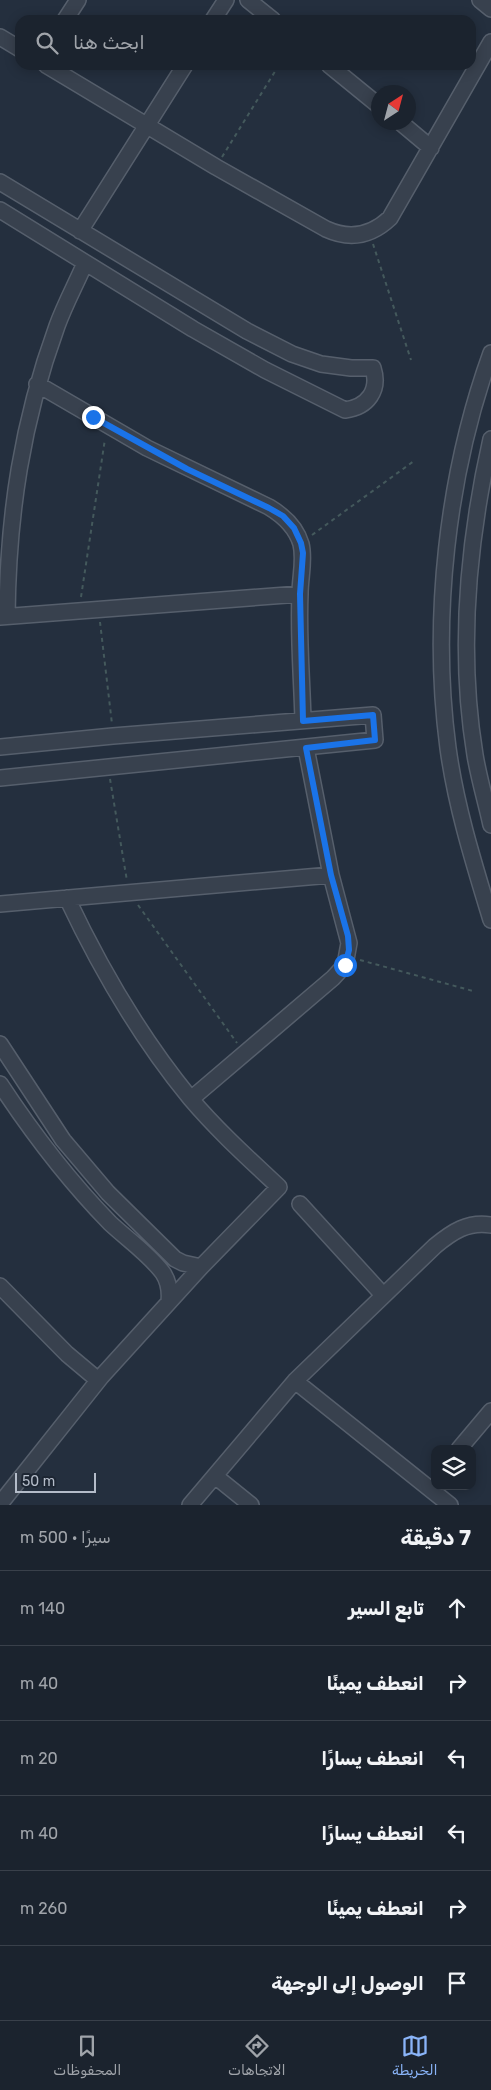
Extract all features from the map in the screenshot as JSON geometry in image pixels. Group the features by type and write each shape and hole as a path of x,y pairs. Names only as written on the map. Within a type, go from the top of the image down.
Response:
{"street":[{"path":"68,15 78,0"},
{"path":"216,15 226,0"},
{"path":"248,0 267,15"},
{"path":"480,0 491,9"},
{"path":"0,37 15,46"},
{"path":"476,68 491,42"},
{"path":"54,70 216,167 336,233 359,235 381,226 390,218 475,70"},
{"path":"80,231 182,70"},
{"path":"335,70 371,99"},
{"path":"410,130 431,148"},
{"path":"0,182 248,331 292,354 321,364 351,368 373,368 376,385 368,400 354,408 345,410 265,370 193,329 0,210"},
{"path":"85,263 58,324 37,384 26,428 14,490 4,616 300,594"},
{"path":"491,353 468,428 447,536 442,662 448,748 491,920"},
{"path":"37,384 107,426 187,469 269,508 283,516 294,528 301,543 302,564 300,594 303,721"},
{"path":"491,439 474,528 467,630 468,680 475,756 491,825"},
{"path":"0,748 113,736 373,715 375,740 0,778"},
{"path":"191,1099 340,972 348,957 348,936 331,875 306,748"},
{"path":"0,904 331,875"},
{"path":"0,1504 98,1380 200,1267 279,1187 232,1143 191,1099 153,1050 121,1002 92,951 67,898"},
{"path":"0,1044 63,1140 108,1193 175,1259 183,1264 200,1267"},
{"path":"0,1084 27,1125 66,1176 110,1223 157,1266 166,1279 170,1294 169,1302"},
{"path":"300,1204 383,1295"},
{"path":"190,1505 295,1381 383,1295 450,1234 467,1226 491,1225"},
{"path":"140,1251 153,1238"},
{"path":"3,1296 98,1380"},
{"path":"295,1381 431,1482"},
{"path":"462,1445 491,1411"},
{"path":"215,1476 251,1505"},
{"path":"438,1490 450,1505"}],"path":[{"path":"216,167 276,70"},
{"path":"369,232 411,360"},
{"path":"78,612 107,426"},
{"path":"301,543 414,461"},
{"path":"99,610 113,736"},
{"path":"108,767 129,893 245,1053"},
{"path":"348,957 473,992"}],"route":[{"path":"93,417 187,469 283,516 294,528 301,543 303,553 300,594 303,721 373,715 375,740 306,748 331,875 348,936 349,950 345,965"}]}
